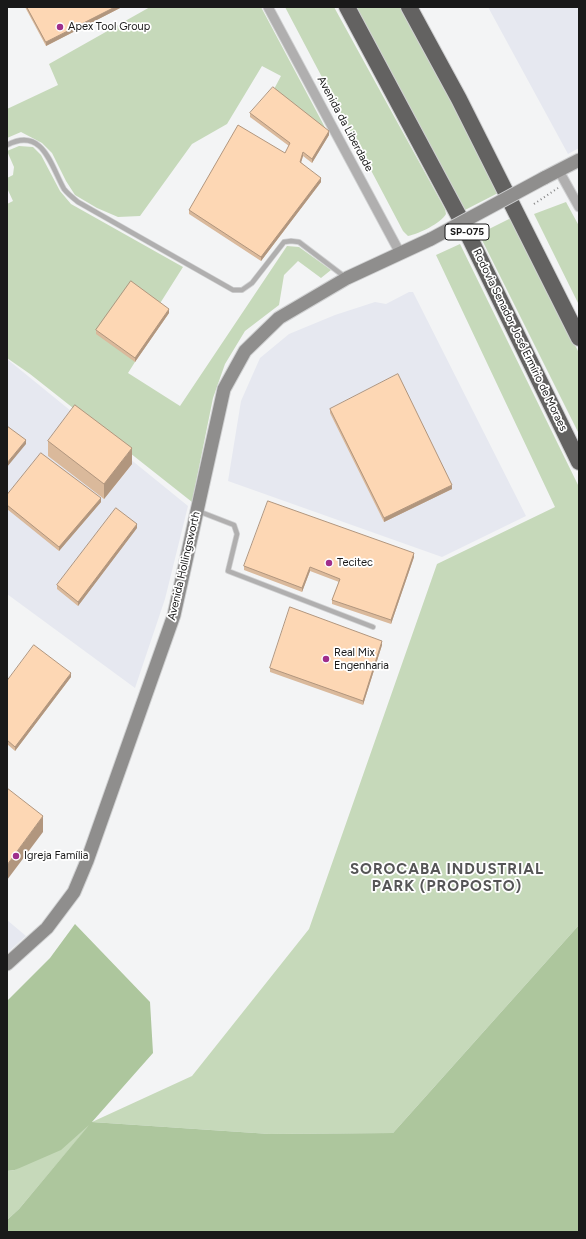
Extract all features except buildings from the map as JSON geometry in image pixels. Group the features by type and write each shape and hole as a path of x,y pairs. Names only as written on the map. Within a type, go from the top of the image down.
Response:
{"highway":[{"name":"Rodovia Senador José Ermírio de Moraes","path":"347,7 462,222 579,462"},
{"path":"409,7 462,106 579,338"}],"main road":[{"path":"559,171 579,160"},
{"path":"559,171 579,169"},
{"name":"Avenida Hollingsworth","path":"7,964 47,928 74,892 88,861 174,615 196,510 224,389 245,351 279,318 347,278 431,239 559,171"}],"street":[{"name":"Avenida da Liberdade","path":"268,7 400,253"},
{"path":"559,171 579,208"}],"lane":[{"path":"7,145 24,139 35,142 45,151 65,190 78,202 233,290 242,290 252,283 284,242 291,241 299,242 347,278"},
{"path":"196,510 234,525 236,534 228,571 374,627"}],"path":[{"path":"534,204 553,192"}],"shaded area":[{"path":"488,7 579,7 579,148 568,154"},
{"path":"409,292 413,292 526,516 442,557 228,481 241,401 260,358 289,334 335,315 375,302 386,304"},
{"path":"7,359 188,506 165,599 135,688 7,594"},
{"path":"7,920 26,936 7,953"}],"green space":[{"path":"150,7 261,7 329,135 273,91 281,76 262,66 227,124 192,144 140,216 118,217 97,208 75,195 52,153 42,143 21,132 7,138 7,109 58,85 49,64"},
{"path":"285,7 334,7 445,209 446,214 440,221 424,231 413,235 408,236 403,231"},
{"path":"354,7 401,7 500,192 463,211"},
{"path":"19,146 33,147 41,155 60,191 71,204 183,267 159,305 135,362 128,373 180,406 287,246 299,247 331,270 321,278 298,261 284,275 279,305 245,331 225,364 213,398 192,502 30,374 7,358 7,204 13,201 7,188 7,178 13,175 14,167 7,151"},
{"path":"566,202 579,226 579,305 534,214"},
{"path":"511,218 579,353 579,434 479,234"},
{"path":"460,244 579,487 579,925 393,1133 270,1134 92,1122 192,1076 309,929 437,564 555,507 436,255"},
{"path":"75,924 150,1002 153,1053 92,1122 270,1134 393,1133 579,925 579,1232 7,1232 7,1220 19,1209 89,1125 61,1150 15,1170 7,1171 7,1001 50,958"},
{"path":"92,1122 19,1209 7,1220 7,1171 15,1170"}],"place":[{"name":"Apex Tool Group","path":"60,27"},
{"name":"Tecitec","path":"329,563"},
{"name":"Real Mix Engenharia","path":"326,659"},
{"name":"Igreja Família","path":"16,856"}],"district":[{"name":"SOROCABA INDUSTRIAL PARK (PROPOSTO)","path":"447,878"}]}
